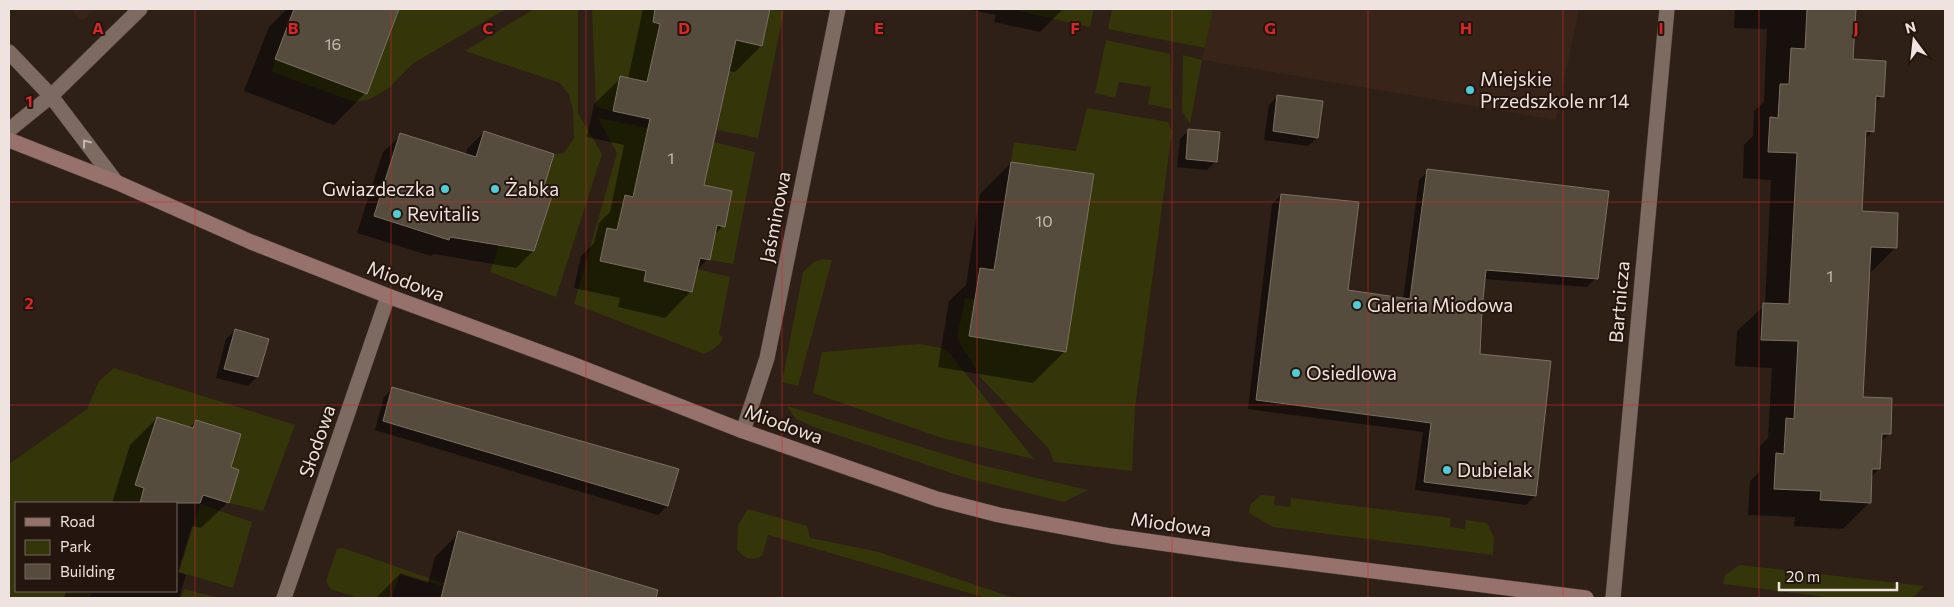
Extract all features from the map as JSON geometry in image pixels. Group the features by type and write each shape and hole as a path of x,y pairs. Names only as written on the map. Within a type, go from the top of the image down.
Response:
{"street":[{"path":"9,130 51,96 140,9"},
{"name":"Jaśminowa","path":"743,431 767,358 838,9"},
{"name":"Bartnicza","path":"1613,598 1666,9"},
{"path":"9,52 51,96 116,182"},
{"name":"Miodowa","path":"9,140 116,182 251,242 388,296 572,364 743,431 937,499 1066,528 1238,554 1586,598"},
{"name":"Słodowa","path":"284,598 388,296"}],"shaded area":[{"path":"71,9 95,9 82,21"},
{"name":"Miejskie Przedszkole nr 14","path":"1213,9 1579,9 1556,120 1202,60"}],"green space":[{"path":"399,9 506,9 412,64 389,88 370,99 355,102 272,72 275,59 366,94"},
{"path":"534,9 578,9 578,113 602,154 556,297 490,272 499,246 534,251 553,194 543,190 554,154 564,153 574,138 573,110 569,95 560,83 465,51"},
{"path":"592,9 663,9 647,82 620,76 613,111 596,107"},
{"path":"1011,9 1094,9 1090,27"},
{"path":"1112,9 1213,9 1205,48 1108,29"},
{"path":"770,10 784,11 758,138 717,130 736,40 762,46"},
{"path":"1106,40 1170,54 1172,109 1148,104 1151,87 1119,82 1115,98 1095,93"},
{"path":"1183,55 1202,60 1190,124 1182,111"},
{"path":"1087,108 1168,122 1172,132 1135,408 1132,471 1054,462 1049,449 981,378 957,338 965,299 975,299 969,336 1065,352 1094,174 1057,168 1056,173 1047,167 1011,162 1014,142 1076,151"},
{"path":"598,118 648,128 633,197 625,195 617,230 607,228 600,261 646,271 644,281 692,292 697,269 730,277 719,334 723,337 722,340 713,349 704,354 574,304 617,153"},
{"path":"705,140 755,152 733,264 710,260 717,225 725,226 732,192 686,181"},
{"path":"823,259 832,260 798,386 782,382 803,272 814,262"},
{"path":"920,344 946,349 1034,459 942,438 813,393 822,352"},
{"path":"114,368 295,425 263,511 229,503 239,470 231,467 241,433 196,420 193,428 157,417 135,485 144,488 140,502 15,502 15,592 93,592 90,598 9,598 9,464 87,409 99,381"},
{"path":"787,406 977,464 1088,490 1064,502 966,478 817,428 796,419"},
{"path":"1261,495 1275,496 1274,505 1290,507 1291,498 1451,518 1450,527 1465,529 1466,520 1487,523 1494,537 1493,555 1273,527 1249,513 1250,505"},
{"path":"200,504 252,522 233,588 179,572"},
{"path":"748,509 807,526 810,538 879,552 1014,598 986,598 768,535 762,556 748,558 737,550 738,525"},
{"path":"343,548 486,598 456,598 444,594 446,587 400,573 392,598 358,598 330,589 326,581 337,549"},
{"path":"1740,565 1924,586 1916,595 1909,598 1834,598 1723,584 1725,575"},
{"path":"184,589 220,598 181,598"}],"building":[{"path":"294,9 399,9 367,94 275,59"},
{"path":"655,9 770,9 762,46 736,40 704,185 732,191 725,227 717,225 710,260 700,258 692,292 644,281 646,271 600,261 607,228 617,230 625,195 633,197 650,119 613,111 620,76 647,82 660,24 653,22"},
{"path":"1807,9 1856,9 1853,59 1886,61 1884,97 1876,96 1874,132 1866,131 1862,211 1898,213 1897,248 1871,247 1863,397 1892,398 1891,434 1882,434 1880,469 1872,469 1871,503 1820,500 1821,491 1774,489 1776,453 1784,454 1786,418 1794,419 1798,341 1761,340 1763,303 1789,304 1797,153 1768,152 1770,117 1778,118 1780,84 1789,84 1791,48 1805,49"},
{"path":"1277,95 1323,101 1318,138 1273,131"},
{"path":"1188,129 1220,132 1217,162 1186,159"},
{"path":"484,131 554,154 543,190 553,193 534,251 450,237 449,240 374,216 400,133 476,157"},
{"path":"1011,162 1094,174 1066,352 969,336 980,268 994,270"},
{"path":"1427,169 1609,191 1598,279 1486,270 1480,354 1551,361 1536,496 1424,482 1431,423 1256,400 1281,194 1359,202 1348,290 1410,299"},
{"path":"235,329 269,339 258,377 224,369"},
{"path":"392,387 679,469 668,506 383,421"},
{"path":"157,417 193,428 196,420 241,434 231,467 239,470 229,503 203,495 200,503 140,502 144,488 135,485"},
{"path":"458,531 658,590 656,598 441,598"}],"place":[{"name":"Miejskie Przedszkole nr 14","path":"1470,90"},
{"name":"Gwiazdeczka","path":"445,189"},
{"name":"Żabka","path":"495,189"},
{"name":"Revitalis","path":"397,214"},
{"name":"Galeria Miodowa","path":"1357,305"},
{"name":"Osiedlowa","path":"1296,373"},
{"name":"Dubielak","path":"1447,470"}]}
